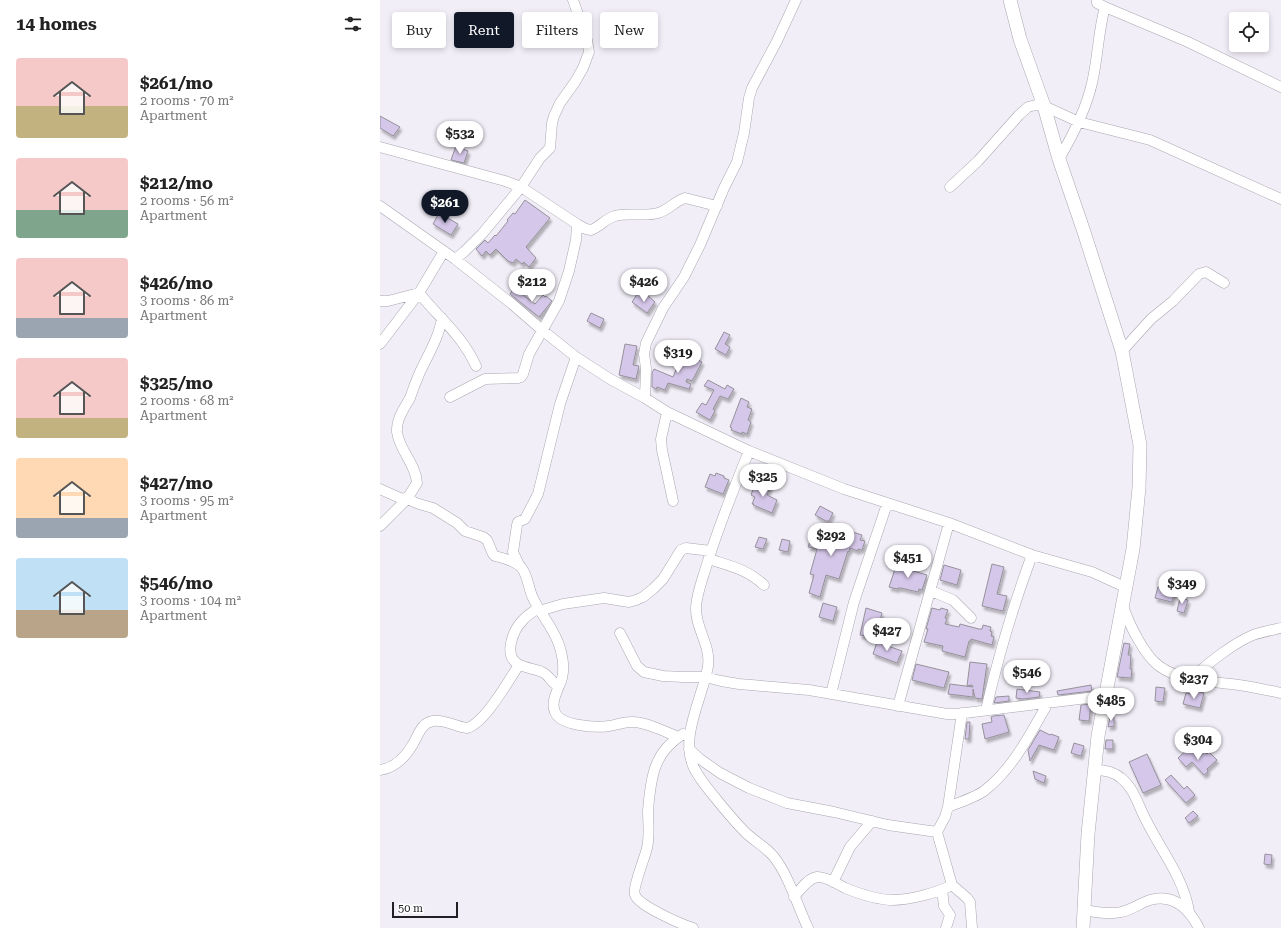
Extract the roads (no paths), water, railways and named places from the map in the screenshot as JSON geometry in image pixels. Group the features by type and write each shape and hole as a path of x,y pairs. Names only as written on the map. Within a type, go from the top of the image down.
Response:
{"street":[{"path":"455,259 482,234 521,187 540,158 550,148 552,123 556,110 575,82 587,58 589,48 573,0"},
{"path":"645,398 646,368 644,354 646,342 663,308 684,276 700,245 724,188 737,162 752,88 777,41 796,0"},
{"path":"1010,0 1020,39 1044,106 1122,351 1140,445 1137,512 1133,549 1125,587 1123,606 1104,696 1098,736 1088,834 1083,928"},
{"path":"1098,0 1096,3 1188,42 1281,87"},
{"path":"1060,159 1074,134 1087,102 1093,82 1101,23 1105,7"},
{"path":"950,187 978,161 1019,115 1028,107 1036,105 1044,106 1079,122 1150,140 1281,199"},
{"path":"380,147 491,176 521,187 577,224 591,230 616,215 653,215 667,210 675,203 685,198 717,206"},
{"path":"380,206 455,259 576,357 610,379 667,412 749,451 844,490 949,523 1032,554 1092,572 1125,587"},
{"path":"450,397 485,379 521,377 529,354 542,330 556,309 570,271 576,240 577,224"},
{"path":"380,344 419,293 444,251"},
{"path":"1122,351 1151,319 1173,301 1199,274 1206,272 1224,283"},
{"path":"380,301 388,301 419,293"},
{"path":"419,293 465,346 476,366"},
{"path":"380,526 407,499 416,487 418,481 399,440 397,427 400,415 429,354 442,318"},
{"path":"576,357 560,404 538,494 526,519 518,522 513,552 525,574 530,592 539,610 553,631 559,646 564,672 555,696 553,708 556,715 567,722 577,725 605,726 633,722 647,725 678,737"},
{"path":"667,412 661,439 673,501"},
{"path":"749,451 734,486 699,589 696,614 708,652 708,667 692,724 689,749 691,761 703,783 745,832 775,858 808,928"},
{"path":"380,489 400,498 434,508 445,514 465,531 483,537 487,540 495,556 519,565"},
{"path":"831,694 854,602 887,504"},
{"path":"898,706 949,523"},
{"path":"559,686 553,684 545,674 519,665 512,658 510,648 513,635 524,619 539,610 563,604 604,598 629,602 636,600 648,593 663,579 681,550 686,548 710,555 748,572 764,585"},
{"path":"986,710 994,672 1004,638 1032,554"},
{"path":"930,590 953,600 971,618"},
{"path":"1123,606 1135,633 1147,653 1158,665 1176,675 1192,679 1281,693"},
{"path":"1192,679 1207,665 1244,640 1264,632 1281,628"},
{"path":"620,633 636,666 644,672 670,676 705,677 720,681 781,687 947,714 1104,696"},
{"path":"380,770 392,766 405,755 414,742 420,729 432,721 448,722 467,728 477,722 492,705 519,665"},
{"path":"948,807 983,792 1000,776 1020,751 1048,703"},
{"path":"962,713 948,807 945,817 937,832 952,885 970,902 972,928"},
{"path":"692,724 662,754 654,772 649,800 649,835 634,891 635,896 639,901 650,908 693,928"},
{"path":"689,749 720,773 777,800 888,825 937,832"},
{"path":"1095,770 1106,770 1113,773 1130,787 1147,822 1178,876 1185,893 1189,911"},
{"path":"833,882 850,847 872,821"},
{"path":"794,897 811,879 818,877 824,878 859,893 891,900 901,900 942,890 952,885"},
{"path":"942,890 944,906 950,915 946,928"},
{"path":"1084,910 1100,913 1120,912 1134,908 1150,900 1170,900 1182,905 1189,911 1200,928"}]}
